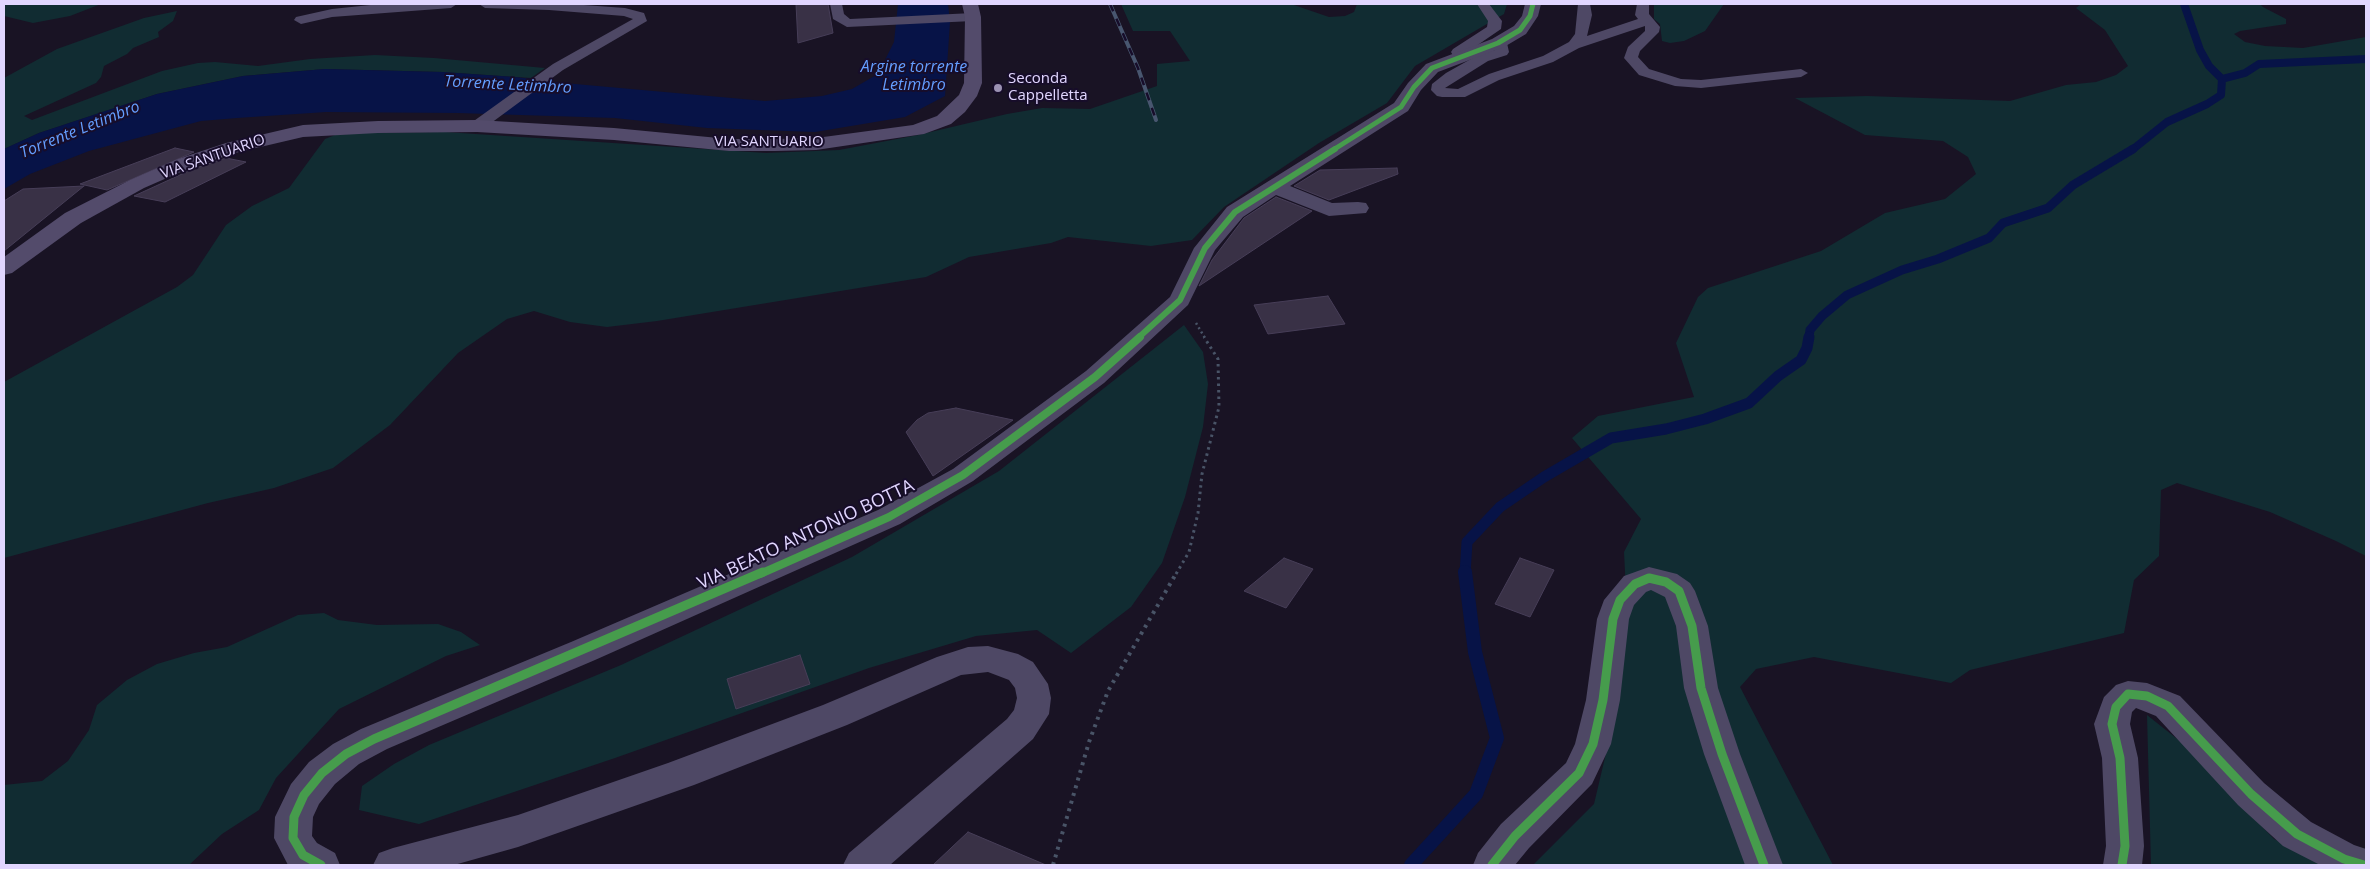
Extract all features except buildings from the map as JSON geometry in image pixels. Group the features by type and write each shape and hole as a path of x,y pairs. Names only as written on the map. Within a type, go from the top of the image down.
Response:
{"main road":[{"name":"VIA SANTUARIO","path":"4,268 73,218 137,184 185,163 233,147 303,131 483,122 738,145 816,144 917,130 944,120 968,96 973,83 968,12"}],"street":[{"name":"VIA BEATO ANTONIO BOTTA","path":"321,865 303,855 294,838 294,817 304,795 322,773 346,754 374,739 583,651 889,517 963,475 1095,377 1180,300 1204,248 1235,212 1401,107 1414,86 1432,68 1460,56 1498,44 1520,30 1530,16 1533,4"},
{"path":"1275,187 1329,210 1358,208"},
{"path":"1492,865 1515,836 1579,773 1593,744 1603,700 1613,619 1620,600 1635,584 1649,578 1666,582 1679,591 1692,626 1701,688 1719,745 1764,865"},
{"path":"393,865 518,832 672,777 835,715 949,666 968,660 988,659 1006,663 1021,671 1030,684 1034,698 1031,714 1020,729 863,865"},
{"path":"2122,865 2125,846 2120,758 2112,724 2116,706 2128,694 2147,696 2168,706 2250,794 2297,834 2344,859 2364,865"}],"lane":[{"path":"301,20 361,10 451,4"},
{"path":"483,122 558,67 640,21 639,16 625,12 485,4"},
{"name":"VIA SANTUARIO","path":"836,4 838,16 847,23 881,22 968,12"},
{"path":"1460,56 1458,52 1494,29 1495,21 1483,4"},
{"path":"1574,45 1582,34 1585,15 1584,4"},
{"path":"1643,4 1642,15 1653,27 1652,32 1633,50 1631,58 1644,72 1680,83 1701,84 1801,73"},
{"path":"1498,44 1502,46 1502,52 1483,58 1451,76 1437,87 1438,90 1442,93 1460,94 1494,77 1548,59 1574,45 1646,20"}],"path":[{"path":"1053,865 1089,742 1108,691 1189,552 1198,513 1202,474 1219,406 1218,360 1196,323 1185,312 1172,307"}],"green space":[{"path":"4,4 101,4 70,16 33,23 4,16"},
{"path":"1121,4 1291,4 1329,17 1345,16 1354,12 1357,4 1507,4 1504,14 1415,66 1387,103 1319,143 1224,207 1192,240 1151,246 1068,237 1051,243 969,257 926,277 657,321 607,327 570,322 534,311 507,319 458,353 390,425 333,468 274,488 208,503 4,558 4,382 177,287 193,275 226,225 252,206 289,188 325,139 335,135 358,133 445,132 766,153 839,150 1042,108 1090,109 1157,86 1157,64 1190,61 1170,31 1133,31"},
{"path":"1654,4 1724,4 1705,31 1684,41 1670,43 1662,41 1660,24 1654,19"},
{"path":"2081,4 2260,4 2286,19 2286,24 2240,31 2234,34 2245,42 2265,46 2303,48 2366,37 2366,556 2270,512 2177,483 2161,490 2159,556 2134,580 2124,633 1970,670 1951,683 1814,657 1756,669 1740,687 1833,865 1533,865 1594,804 1612,728 1627,610 1624,552 1641,519 1572,438 1598,416 1694,397 1676,343 1698,297 1708,288 1821,251 1885,213 1945,199 1976,174 1968,157 1943,141 1865,135 1795,98 1867,96 2010,101 2066,85 2096,82 2116,75 2128,66 2105,30 2076,8"},
{"path":"177,11 173,21 158,32 159,37 133,48 127,54 104,66 101,77 96,83 24,116 32,120 162,71 198,63 215,62 258,66 310,59 375,55 434,58 545,68 531,78 442,72 325,69 243,76 157,94 39,133 4,149 4,78 57,49 144,18"},
{"path":"1184,325 1203,352 1208,384 1203,427 1185,497 1162,563 1131,607 1071,653 1037,630 976,636 869,668 615,758 419,824 359,810 362,786 394,764 429,745 621,665 852,557 999,471"},
{"path":"324,613 338,620 377,625 438,624 461,632 480,645 446,656 339,709 276,778 259,810 222,834 189,865 4,865 4,785 42,781 68,761 89,730 97,705 127,680 157,664 194,653 227,647 298,615"},
{"path":"2147,715 2181,742 2274,839 2326,865 2151,865"}],"water":[{"name":"Argine torrente Letimbro","path":"898,4 948,4 950,22 945,96 905,117 815,132 707,128 615,118 458,113 326,112 237,118 201,121 89,151 30,174 4,189 4,149 39,133 157,94 243,76 325,69 442,72 515,77 765,101 822,96 852,89 878,74 894,42"}],"waterway":[{"path":"2184,4 2200,50 2209,66 2222,79"},
{"path":"2222,79 2245,73 2259,64 2366,59"},
{"path":"2132,150 2167,122 2207,104 2221,95 2222,79"},
{"path":"1809,338 1810,330 1822,316 1847,295 1902,270 1938,259 1989,238 2003,223 2048,208 2073,185 2133,149"},
{"path":"1465,573 1467,542 1500,507 1544,477 1611,438 1666,429 1705,419 1749,403 1778,376 1801,360 1807,348 1809,337"},
{"path":"1411,865 1476,794 1497,738 1475,652 1465,573"}],"railway":[{"path":"1110,4 1138,68 1156,120"}],"cycle path":[{"path":"321,865 303,855 293,838 294,817 304,795 322,773 346,754 374,739 583,651 889,517 963,475 1095,377 1180,300 1205,248 1235,212 1401,107 1414,87 1432,68 1498,43 1520,30 1530,16 1533,4"},
{"path":"1492,865 1515,836 1579,773 1593,744 1603,700 1613,619 1620,600 1635,584 1649,578 1666,582 1679,591 1692,626 1701,688 1722,754 1764,865"},
{"path":"2122,865 2125,846 2120,758 2112,724 2116,707 2128,694 2147,696 2168,706 2251,794 2297,834 2344,859 2364,865"}],"place":[{"name":"Seconda Cappelletta","path":"998,88"}],"water label":[{"name":"Torrente Letimbro","path":"508,85"},
{"name":"Torrente Letimbro","path":"80,130"}]}
